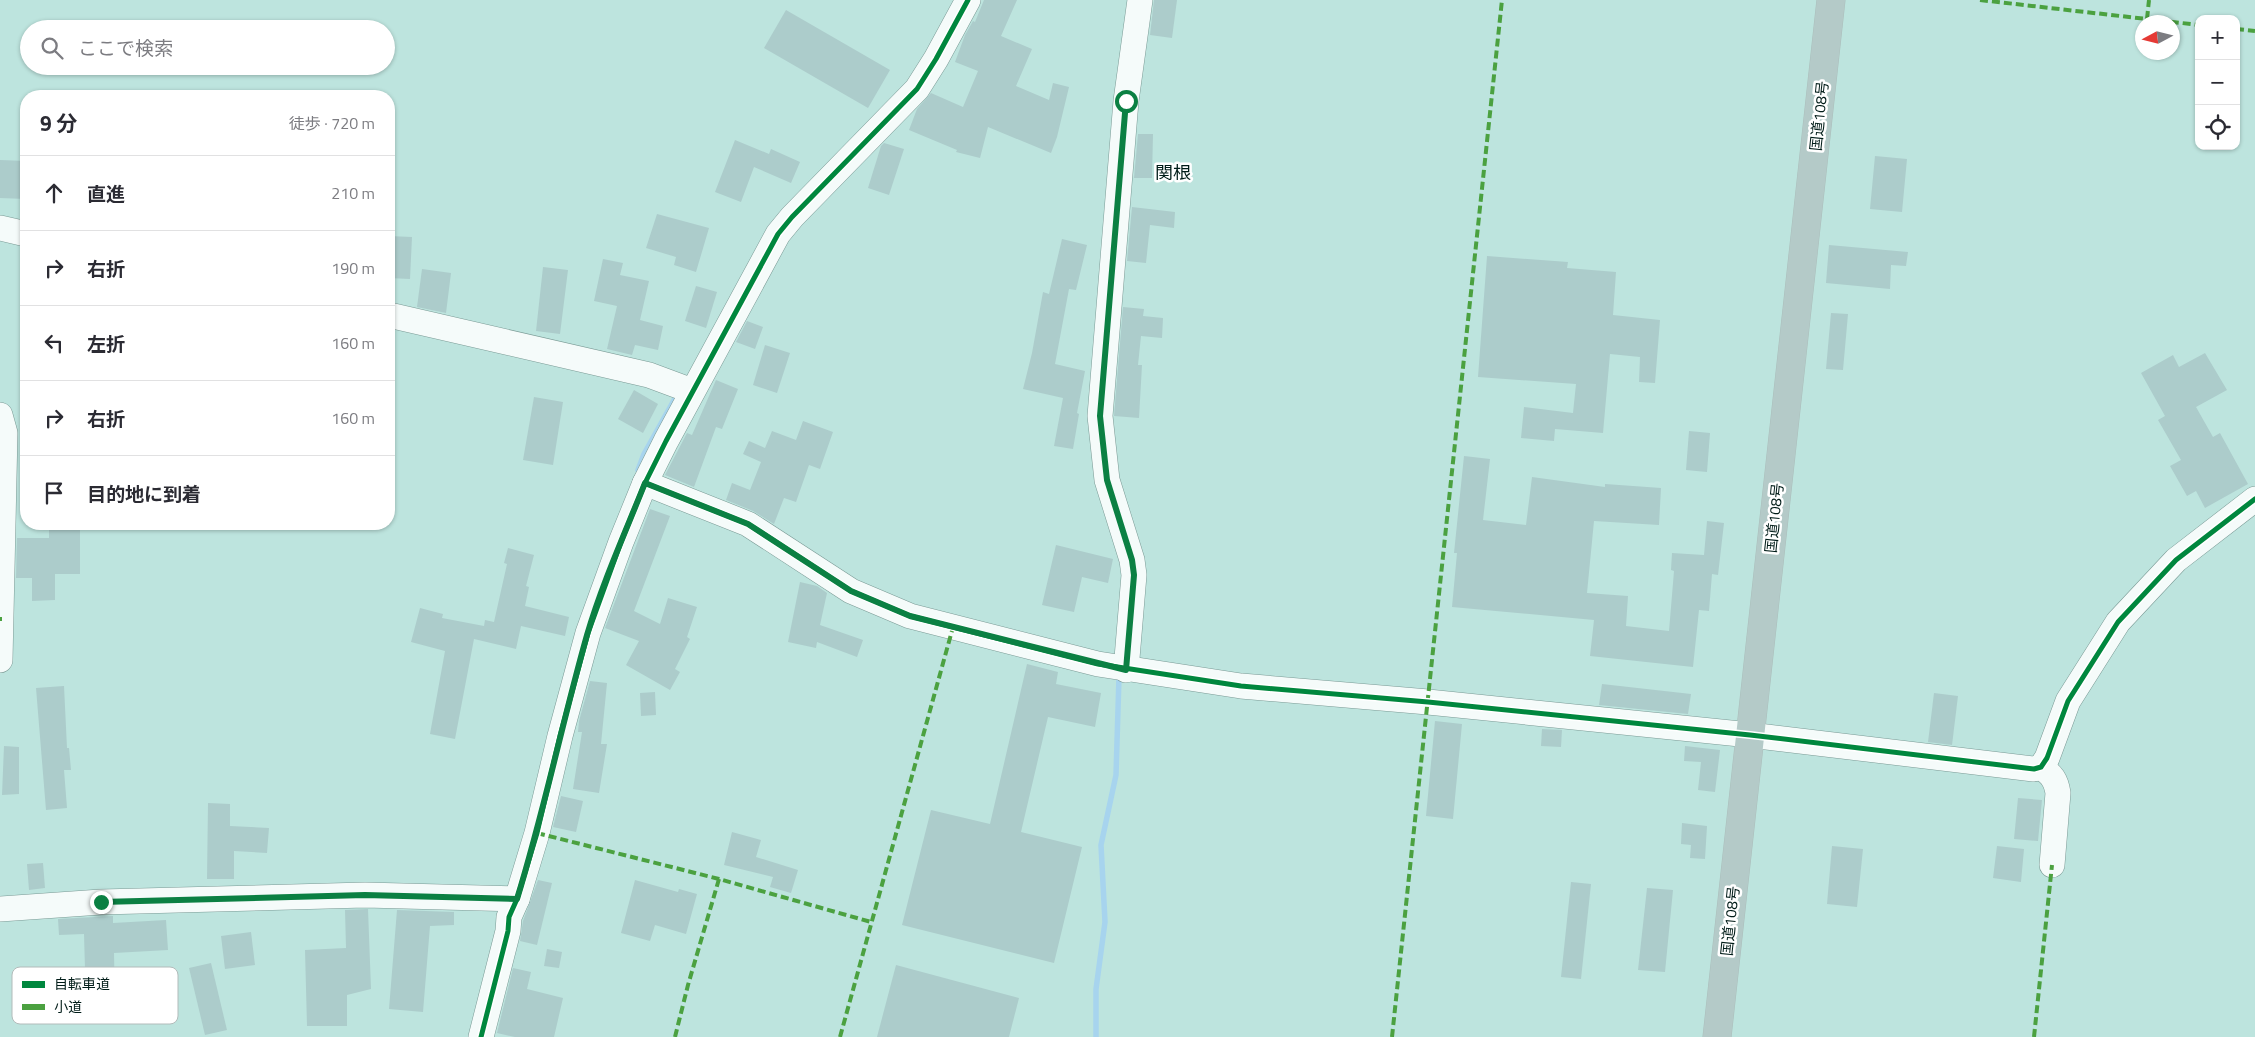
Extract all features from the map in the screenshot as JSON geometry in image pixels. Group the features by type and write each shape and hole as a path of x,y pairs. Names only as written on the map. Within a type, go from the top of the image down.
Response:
{"highway":[{"name":"国道108号","path":"1717,1037 1832,0"}],"street":[{"path":"481,1037 508,931 509,918 517,899 537,833 560,736 588,633 645,483 692,391 778,234 792,217 917,89 936,59 968,0"},
{"path":"1126,670 1134,575 1132,560 1107,480 1100,416 1126,101 1140,0"},
{"path":"0,228 20,233"},
{"path":"395,316 649,375 692,391"},
{"path":"0,415 5,433 0,660"},
{"path":"645,483 748,524 851,591 884,607 910,616 1126,670 1241,686 1428,702 1750,735 2034,769 2041,767 2068,701 2118,622 2176,560 2255,499"},
{"path":"2041,767 2052,775 2057,784 2058,794 2052,865"},
{"path":"0,909 101,902 365,895 517,899"}],"building":[{"path":"984,0 1017,0 1001,36 1032,49 1016,86 1049,100 1053,83 1069,87 1057,137 1051,153 988,127 980,158 956,152 957,150 909,130 917,109 931,93 963,107 978,71 955,62 965,35 973,21 975,22"},
{"path":"1154,0 1177,0 1172,38 1150,35"},
{"path":"786,10 890,70 868,108 764,48"},
{"path":"1138,134 1153,134 1152,178 1134,178"},
{"path":"735,140 769,154 771,149 800,162 791,183 754,167 741,202 715,192"},
{"path":"884,143 904,149 889,195 868,188 881,146"},
{"path":"1875,156 1907,159 1902,212 1870,209"},
{"path":"0,160 20,161 20,199 0,198"},
{"path":"1132,207 1175,212 1174,228 1150,225 1146,263 1127,261"},
{"path":"657,214 709,228 696,272 674,265 676,257 646,248"},
{"path":"395,236 412,237 410,279 395,278"},
{"path":"1062,239 1087,245 1076,290 1069,289 1055,364 1085,371 1077,413 1079,414 1073,449 1054,446 1063,398 1023,389 1032,353 1043,292 1049,294"},
{"path":"1829,245 1908,252 1906,266 1891,265 1890,289 1826,283"},
{"path":"1487,256 1568,262 1567,268 1616,272 1613,315 1660,320 1655,383 1639,382 1640,357 1610,354 1603,433 1555,429 1554,441 1521,438 1524,407 1573,413 1576,384 1478,377"},
{"path":"603,259 623,263 620,275 649,281 640,320 663,326 658,350 635,345 632,355 607,349 617,306 594,301"},
{"path":"543,267 568,270 560,334 536,331"},
{"path":"422,269 451,273 446,313 417,307"},
{"path":"696,286 717,292 706,328 685,321"},
{"path":"1123,307 1144,309 1143,316 1163,318 1162,338 1141,336 1138,365 1142,365 1139,418 1114,416"},
{"path":"1831,313 1848,314 1843,370 1826,369"},
{"path":"747,321 763,327 755,349 736,342"},
{"path":"765,345 790,353 777,393 753,385"},
{"path":"2205,353 2227,390 2196,407 2213,437 2220,433 2248,484 2205,508 2196,491 2187,496 2170,466 2181,460 2158,420 2165,416 2141,373 2173,355 2179,367"},
{"path":"716,380 738,389 722,429 716,427 694,487 665,475 687,433 692,435"},
{"path":"634,390 658,404 643,433 618,419"},
{"path":"534,397 563,402 553,465 523,460"},
{"path":"803,421 833,432 820,469 809,465 796,502 784,498 774,524 753,511 726,500 732,483 750,490 761,462 743,454 749,441 765,448 772,431 796,440"},
{"path":"1689,431 1710,433 1707,472 1686,470"},
{"path":"1464,456 1490,459 1483,520 1526,525 1532,477 1605,487 1605,484 1661,488 1659,525 1594,521 1587,593 1628,596 1626,626 1669,631 1674,571 1671,570 1672,553 1704,555 1707,521 1724,523 1718,575 1712,574 1709,611 1699,610 1693,667 1590,656 1594,620 1452,607 1457,553 1454,553"},
{"path":"650,509 670,516 634,611 660,624 668,598 697,607 687,637 690,639 675,669 680,672 670,690 626,665 639,641 605,628"},
{"path":"49,530 80,530 80,574 55,574 55,600 32,601 32,578 16,578 17,538 49,538"},
{"path":"1056,545 1113,559 1108,583 1082,577 1074,612 1042,605"},
{"path":"508,548 534,555 526,586 529,587 525,606 569,617 565,636 521,626 516,649 474,639 455,739 430,734 445,651 411,642 420,608 443,614 442,618 484,626 485,620 494,622 507,564 504,563"},
{"path":"800,582 817,586 827,593 820,625 863,640 857,657 817,642 816,648 788,642"},
{"path":"1027,664 1058,672 1056,684 1101,693 1095,727 1048,717 1021,832 1082,847 1054,963 902,925 931,810 990,824"},
{"path":"590,681 607,683 601,744 607,744 599,793 573,789 582,732 578,732 579,721"},
{"path":"1602,684 1691,694 1688,714 1599,705"},
{"path":"64,686 67,748 69,748 71,770 64,770 67,808 46,810 36,688"},
{"path":"655,692 656,715 641,716 640,693"},
{"path":"1934,693 1958,696 1952,745 1928,742"},
{"path":"1435,721 1462,724 1453,819 1426,816"},
{"path":"1542,729 1562,730 1561,747 1541,746"},
{"path":"4,746 19,747 19,794 2,795"},
{"path":"1685,746 1720,750 1715,792 1698,790 1701,762 1684,761"},
{"path":"561,796 583,801 576,832 553,827"},
{"path":"2018,798 2042,800 2038,841 2014,839"},
{"path":"208,803 230,804 230,826 269,828 267,853 234,851 234,879 207,879"},
{"path":"1682,823 1707,826 1705,859 1690,858 1691,845 1681,844"},
{"path":"732,832 761,840 756,857 798,870 791,893 770,887 773,877 724,865"},
{"path":"1832,846 1863,849 1857,907 1827,904"},
{"path":"1997,846 2024,849 2021,882 1993,878"},
{"path":"43,863 45,888 29,890 27,864"},
{"path":"538,880 552,883 537,945 520,941 523,921"},
{"path":"635,880 678,892 679,889 697,894 686,934 655,925 650,941 621,933"},
{"path":"1571,882 1591,884 1581,979 1561,977"},
{"path":"1647,888 1673,890 1665,972 1638,970"},
{"path":"368,909 371,989 347,995 347,1026 307,1026 305,950 346,948 345,910"},
{"path":"397,910 454,912 454,925 430,926 423,1012 389,1009"},
{"path":"113,916 113,923 166,920 168,950 114,953 114,967 85,967 84,934 59,935 58,919"},
{"path":"251,932 255,965 225,969 221,936"},
{"path":"547,949 562,952 559,968 544,966"},
{"path":"211,963 227,1030 205,1035 189,968"},
{"path":"896,965 1019,998 1009,1037 877,1037"},
{"path":"513,968 531,972 527,989 563,998 554,1037 515,1037 497,1033"}],"waterway":[{"path":"638,470 644,454 678,393"},
{"path":"1096,1037 1096,989 1105,922 1101,845 1116,775 1119,677"}],"marked path":[{"path":"1392,1037 1502,0"},
{"path":"1980,0 2195,25"},
{"path":"2147,15 2149,0"},
{"path":"2240,29 2255,31"},
{"path":"840,1037 953,627"},
{"path":"537,833 719,879 871,922"},
{"path":"2034,1037 2052,865"},
{"path":"675,1037 719,879"}],"cycle path":[{"path":"481,1037 508,931 509,917 517,899 537,833 560,736 588,633 645,483 778,234 792,217 917,89 936,59 968,0"},
{"path":"645,483 748,524 851,591 910,616 1098,664 1241,686 1428,702 1750,735 2034,769 2041,767 2047,758 2068,701 2118,622 2176,560 2255,499"}],"district":[{"name":"関根","path":"1173,172"}],"route":[{"path":"101,902 365,895 517,899 537,833 560,736 588,633 645,483 748,524 851,591 884,607 910,616 1126,670 1134,575 1132,560 1107,480 1100,416 1126,101"}]}
